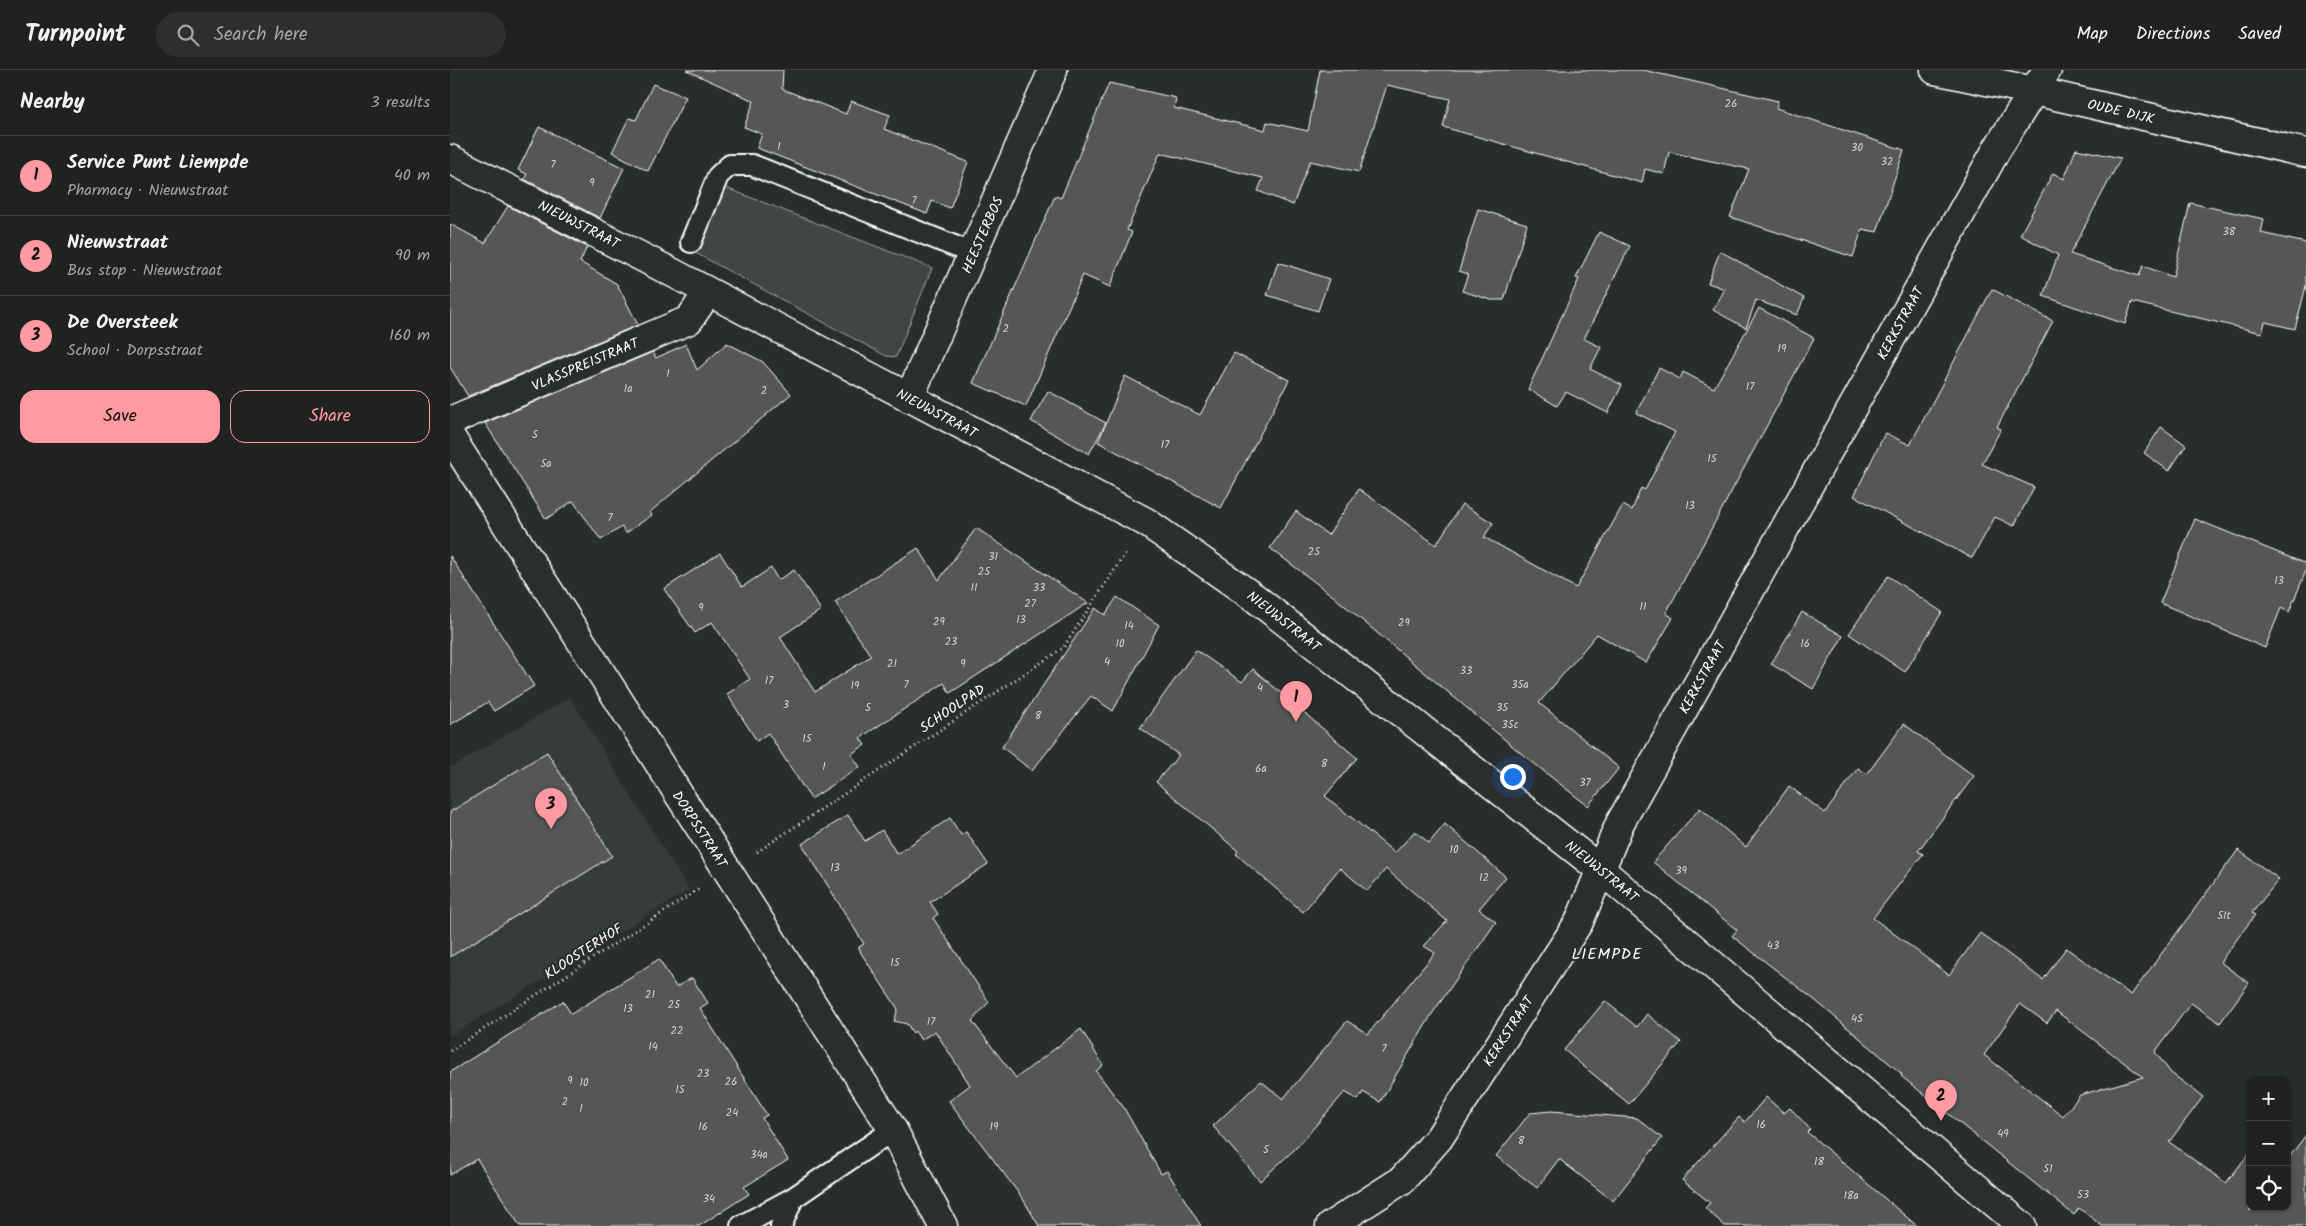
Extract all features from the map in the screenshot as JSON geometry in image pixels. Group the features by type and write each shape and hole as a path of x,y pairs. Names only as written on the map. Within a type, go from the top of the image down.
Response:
{"street":[{"name":"HEESTERBOS","path":"909,398 974,254 1053,70"},
{"name":"OUDE DIJK","path":"1935,70 2041,80 2306,153"},
{"name":"KERKSTRAAT","path":"1330,1226 1402,1180 1439,1138 1579,922 1620,823 1997,149 2041,80"},
{"name":"NIEUWSTRAAT","path":"450,158 1146,522 1255,598 1601,870 2022,1226"},
{"name":"VLASSPREISTRAAT","path":"450,421 689,320 708,292"},
{"name":"DORPSSTRAAT","path":"450,436 893,1130 943,1226"}],"lane":[{"path":"691,242 718,176 730,165 752,165 974,254"},
{"path":"741,1226 793,1198 893,1130"},
{"path":"782,1226 793,1198"}],"path":[{"name":"SCHOOLPAD","path":"727,871 1063,648 1146,522"},
{"name":"KLOOSTERHOF","path":"450,1050 727,871"}],"shaded area":[{"path":"721,186 932,268 896,357 886,356 690,250"},
{"path":"570,697 689,890 450,1036 450,768"}],"building":[{"path":"686,70 783,70 782,89 846,114 851,101 890,115 884,129 968,162 950,208 932,201 927,214 757,148 762,134 744,127 754,101"},
{"path":"1320,70 1643,70 1778,101 1776,108 1904,150 1877,232 1862,229 1853,257 1730,217 1749,169 1669,152 1664,174 1645,169 1642,183 1443,127 1450,99 1387,85 1359,172 1310,161 1293,205 1258,191 1263,178 1160,153 1127,230 1132,232 1110,287 1083,275 1026,406 973,383 1055,196 1061,198 1109,83 1176,98 1174,108 1265,130 1267,122 1308,131"},
{"path":"653,84 686,97 648,171 612,152 629,118 636,120"},
{"path":"539,127 624,168 600,218 524,179 527,174 518,170"},
{"path":"2076,149 2121,158 2070,254 2139,276 2143,266 2173,277 2190,203 2264,219 2261,233 2306,243 2306,286 2295,329 2265,322 2262,333 2132,302 2125,324 2043,296 2058,255 2020,235 2053,173 2064,179"},
{"path":"508,206 587,247 580,262 617,284 638,325 468,396 450,367 450,224 485,243"},
{"path":"1478,209 1527,224 1504,300 1491,300 1462,291 1468,274 1459,271"},
{"path":"1599,232 1630,246 1584,339 1601,347 1590,369 1622,385 1608,413 1566,392 1557,406 1528,389 1579,279 1576,278"},
{"path":"1720,251 1804,298 1797,315 1756,300 1746,328 1713,310 1725,289 1708,283"},
{"path":"1278,262 1329,279 1318,311 1267,295"},
{"path":"1992,289 2053,321 1997,427 2001,429 1982,464 2034,487 2014,526 1995,517 1972,558 1854,496 1885,433 1910,445"},
{"path":"1759,308 1814,338 1666,613 1673,618 1646,663 1597,634 1539,703 1619,768 1588,806 1522,754 1333,596 1270,548 1296,511 1328,535 1359,489 1436,545 1462,504 1493,523 1484,537 1576,588 1623,505 1632,510 1641,488 1645,490 1675,432 1636,413 1659,368 1680,379 1683,372 1714,388"},
{"path":"727,343 763,362 791,394 650,512 652,515 626,533 622,527 601,540 573,501 546,519 485,423 653,352 656,358 686,344 697,370"},
{"path":"1234,353 1289,380 1221,508 1098,442 1125,376 1200,415"},
{"path":"1048,391 1106,423 1089,454 1031,421"},
{"path":"2161,427 2186,445 2169,471 2144,453"},
{"path":"2195,519 2306,564 2306,571 2289,612 2281,608 2265,648 2160,603"},
{"path":"976,528 1088,603 950,693 944,683 860,738 865,745 851,754 860,767 811,799 768,733 757,741 727,694 750,679 712,622 695,633 664,589 720,553 742,587 771,568 778,580 794,570 821,610 780,637 815,692 871,656 835,602 918,548 939,580"},
{"path":"450,556 534,686 494,711 488,702 450,725"},
{"path":"1888,576 1942,612 1905,672 1849,634"},
{"path":"1117,597 1159,625 1113,711 1091,696 1032,771 1002,747 1095,608 1105,615"},
{"path":"1802,612 1843,636 1813,689 1771,664"},
{"path":"1196,650 1242,682 1253,669 1357,758 1325,796 1395,853 1415,831 1429,843 1445,824 1506,877 1479,909 1496,922 1432,1014 1380,1102 1363,1092 1358,1100 1345,1092 1295,1149 1260,1181 1213,1126 1261,1081 1283,1099 1347,1021 1368,1034 1435,953 1424,946 1447,921 1386,869 1367,891 1340,868 1303,912 1236,854 1238,851 1156,782 1179,755 1140,728"},
{"path":"1904,724 1974,776 1918,851 1923,854 1873,918 1949,975 1980,933 2043,980 2066,948 2131,995 2238,850 2279,879 2252,913 2255,915 2220,962 2249,983 2220,1023 2191,1003 2155,1052 2171,1073 2203,1097 2169,1142 2226,1183 2246,1157 2246,1211 2291,1211 2291,1155 2306,1135 2306,1226 2102,1226 2079,1208 2074,1215 1901,1076 1902,1074 1816,1001 1732,936 1737,930 1653,862 1700,808 1746,847 1789,786 1825,813 1858,768 1867,774","holes":["2020,1004 2047,1023 2056,1011 2143,1077 2080,1095 2063,1116 1984,1055"]},
{"path":"547,752 612,856 450,957 450,812"},
{"path":"848,815 865,841 882,830 897,854 950,818 961,835 966,832 988,864 930,902 938,914 933,918 989,1002 972,1021 1016,1078 1081,1029 1103,1065 1096,1071 1124,1108 1161,1174 1167,1171 1201,1226 1039,1226 1023,1199 949,1101 970,1085 935,1031 921,1040 907,1024 894,1021 898,1009 861,953 859,947 864,944 802,844"},
{"path":"659,959 676,987 692,978 708,1003 700,1008 767,1115 762,1118 788,1160 744,1187 749,1194 699,1226 520,1226 477,1159 450,1175 450,1072 563,1001 571,1014"},
{"path":"1605,1001 1637,1027 1647,1014 1681,1042 1629,1104 1564,1050"},
{"path":"1766,1097 1784,1113 1790,1108 1810,1129 1807,1132 1917,1226 1725,1226 1705,1208 1710,1203 1682,1180 1739,1117 1745,1122"},
{"path":"1551,1111 1637,1118 1662,1138 1613,1201 1559,1159 1537,1188 1496,1156 1530,1113"}],"place":[{"name":"Service Punt Liempde","path":"1296,722"},
{"name":"De Oversteek","path":"551,829"},
{"name":"Nieuwstraat","path":"1941,1121"}],"district":[{"name":"LIEMPDE","path":"1607,953"}]}
